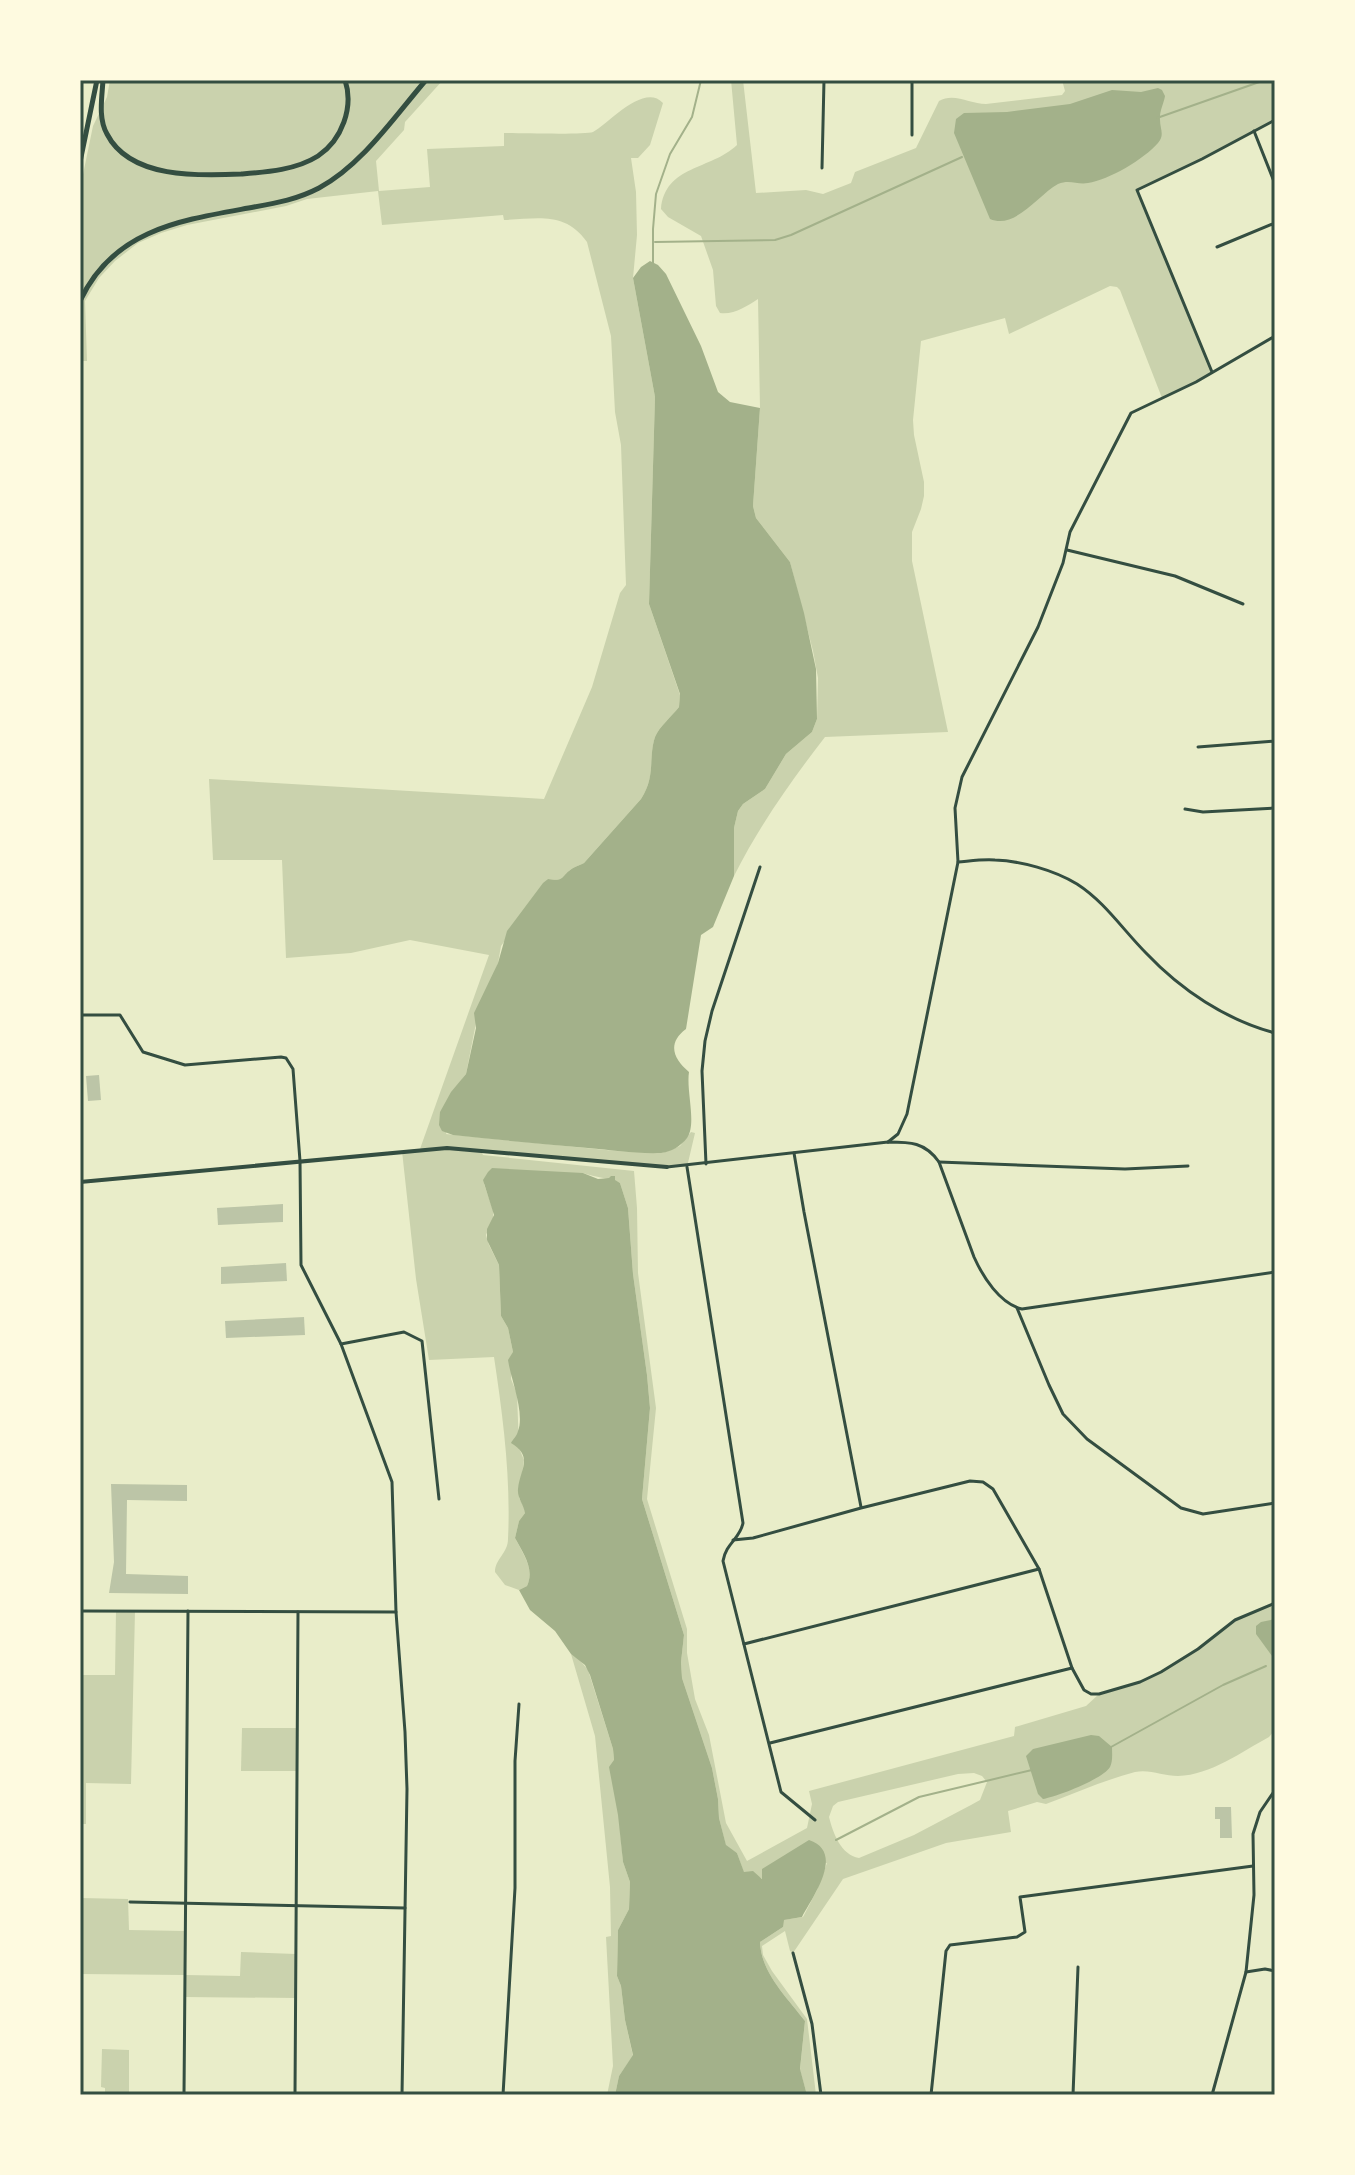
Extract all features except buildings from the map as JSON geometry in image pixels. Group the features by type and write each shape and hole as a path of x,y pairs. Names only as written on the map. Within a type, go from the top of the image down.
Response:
{"main road":[{"path":"80,86 81,80"},
{"path":"100,80 103,125 113,144 123,154 166,172 218,175 286,169 320,155 333,142 345,119 348,103 345,80"},
{"path":"80,162 100,80"},
{"path":"80,301 104,265 124,247 147,233 187,220 294,198 332,180 366,150 426,80"}],"street":[{"path":"822,168 824,80"},
{"path":"912,80 912,135"},
{"path":"1213,373 1137,190 1275,120"},
{"path":"1254,131 1275,184"},
{"path":"1217,247 1275,223"},
{"path":"888,1142 898,1134 907,1114 958,862 955,808 962,777 1029,648 1055,585 1070,532 1130,415 1274,338"},
{"path":"1067,550 1175,576 1243,604"},
{"path":"1198,747 1275,741"},
{"path":"1185,809 1203,812 1275,808"},
{"path":"958,862 995,860 1019,863 1076,884 1104,905 1147,955 1191,993 1228,1017 1275,1033"},
{"path":"706,1164 702,1071 705,1041 760,867"},
{"path":"80,1015 120,1015 143,1052 185,1065 281,1057 286,1058 293,1069 300,1161 301,1265 341,1344 391,1476 407,1789 402,2095"},
{"path":"80,1182 447,1148 687,1167 888,1142 911,1142 931,1151 939,1162 977,1264 999,1295 1017,1308 1027,1310 1275,1272"},
{"path":"794,1153 861,1508"},
{"path":"939,1162 1125,1169 1188,1166"},
{"path":"687,1167 743,1523 741,1531 725,1550 723,1561 781,1792 815,1820"},
{"path":"1017,1308 1063,1414 1087,1439 1181,1508 1203,1514 1275,1503"},
{"path":"341,1344 404,1332 422,1341 439,1499"},
{"path":"733,1540 753,1538 970,1481 983,1482 993,1489 1039,1569 1072,1668 1084,1690 1091,1694 1140,1682 1174,1665 1235,1620 1275,1603"},
{"path":"744,1644 1039,1569"},
{"path":"80,1611 396,1612"},
{"path":"184,2095 188,1611"},
{"path":"295,2095 298,1612"},
{"path":"770,1743 1072,1668"},
{"path":"503,2095 515,1888 515,1761 519,1704"},
{"path":"1212,2095 1246,1972 1254,1895 1253,1834 1260,1812 1275,1790"},
{"path":"931,2095 946,1951 950,1945 1017,1937 1025,1932 1020,1897 1253,1866"},
{"path":"130,1902 405,1908"},
{"path":"793,1953 812,2024 821,2095"},
{"path":"1073,2095 1078,1967"},
{"path":"1246,1972 1275,1971"}],"shaded area":[{"path":"110,80 443,80 405,122 404,130 376,161 379,191 430,187 427,149 504,146 504,133 593,132 636,101 655,98 663,103 650,145 638,158 631,158 637,235 633,278 655,397 649,604 680,695 679,707 655,737 649,783 641,799 584,863 560,879 548,879 501,946 446,1134 663,1153 680,1146 691,1132 695,1133 687,1167 481,1151 483,1155 634,1171 638,1273 656,1408 647,1499 687,1629 687,1653 695,1699 709,1735 726,1823 747,1861 807,1828 812,1804 809,1791 1014,1736 1015,1727 1086,1706 1099,1694 1140,1682 1174,1665 1235,1620 1275,1603 1275,1730 1269,1737 1202,1772 1178,1776 1135,1772 1046,1804 1037,1802 1008,1811 1011,1832 946,1843 843,1879 793,1953 785,1931 762,1946 763,1955 772,1971 807,2019 816,2095 807,2095 800,2070 805,2021 770,1974 761,1953 760,1942 783,1927 783,1920 803,1917 827,1863 763,1879 744,1873 737,1853 726,1846 712,1768 682,1678 684,1635 642,1499 650,1408 628,1208 620,1183 583,1173 484,1184 493,1210 493,1219 486,1235 499,1265 501,1316 508,1328 513,1352 511,1379 517,1394 519,1448 524,1460 519,1498 525,1513 519,1521 515,1538 530,1574 527,1586 519,1590 505,1585 495,1572 507,1544 509,1516 506,1448 494,1357 429,1360 416,1279 402,1151 420,1149 489,955 410,940 351,953 286,958 282,860 213,860 209,779 544,799 592,687 620,593 626,585 621,445 615,412 611,336 587,242 560,221 539,218 504,220 503,215 382,225 378,191 307,199 187,225 138,243 99,278 85,301 87,361 80,361 80,189 93,126 107,97","holes":["958,1774 982,1776 987,1782 980,1800 914,1835 859,1858 847,1853 833,1830 829,1817 838,1802"]},
{"path":"731,80 743,80 756,193 806,190 823,194 851,183 855,172 916,148 939,101 945,99 986,104 1062,95 1065,91 1062,80 1275,80 1275,120 1137,190 1213,373 1162,398 1120,290 1110,286 1009,334 1005,318 921,341 913,420 924,496 912,532 912,561 948,732 825,737 776,804 734,876 734,828 738,811 765,789 786,754 812,732 817,719 818,678 790,562 756,518 753,506 760,408 758,299 735,311 720,313 716,306 713,270 701,236 668,217 661,209 664,195 680,176 737,145"},
{"path":"1158,88 1165,96 1160,117 1161,137 1144,156 1096,181 1058,184 1026,210 1008,220 990,219 954,133 956,119 964,113 1007,112 1070,104 1112,90 1141,92"},
{"path":"650,261 666,274 701,346 718,392 730,402 760,408 753,506 756,518 790,562 816,669 817,719 812,732 786,754 765,789 738,811 734,828 734,876 713,927 701,935 686,1029 674,1045 679,1062 689,1072 691,1124 685,1141 668,1151 652,1153 453,1135 442,1131 440,1112 466,1074 476,1028 474,1013 498,963 507,931 543,883 548,879 560,879 584,863 641,799 649,783 655,737 679,707 680,694 649,604 655,397 633,278"},
{"path":"492,1168 583,1173 598,1179 615,1176 620,1183 628,1208 650,1408 642,1499 684,1635 682,1678 712,1768 726,1845 737,1853 744,1872 753,1871 762,1879 762,1869 809,1840 820,1846 825,1854 824,1875 802,1917 784,1920 783,1927 760,1942 770,1974 805,2021 800,2069 807,2095 615,2095 619,2076 633,2055 617,1976 618,1930 629,1909 630,1882 623,1862 609,1767 614,1760 613,1749 585,1665 571,1654 555,1631 530,1610 519,1590 527,1586 530,1573 515,1538 519,1521 525,1513 518,1492 524,1458 511,1443 520,1424 508,1360 513,1352 508,1328 501,1316 499,1265 487,1240 487,1229 494,1215 483,1180"},
{"path":"116,1611 135,1611 131,1784 86,1783 86,1824 80,1824 80,1675 115,1675"},
{"path":"1275,1619 1275,1660 1256,1634 1256,1626"},
{"path":"571,1654 588,1670 613,1749 623,1862 630,1882 629,1909 618,1930 617,1976 633,2056 619,2076 615,2095 607,2095 613,2066 606,1937 611,1936 610,1887 595,1736"},
{"path":"242,1728 297,1728 297,1771 241,1771"},
{"path":"1091,1735 1099,1736 1112,1747 1110,1767 1089,1782 1043,1799 1038,1794 1026,1756 1033,1749"},
{"path":"80,1898 128,1899 129,1930 185,1931 186,1975 240,1976 241,1952 296,1954 296,1998 185,1997 185,1975 81,1974"},
{"path":"102,2049 129,2050 129,2095 105,2095 105,2088 101,2087"}],"waterway":[{"path":"653,265 656,194 670,154 692,117 701,80"},
{"path":"1157,118 1265,80"},
{"path":"655,242 775,240 962,157"},
{"path":"1111,1747 1223,1685 1266,1666"},
{"path":"836,1840 919,1797 1032,1770"}]}
